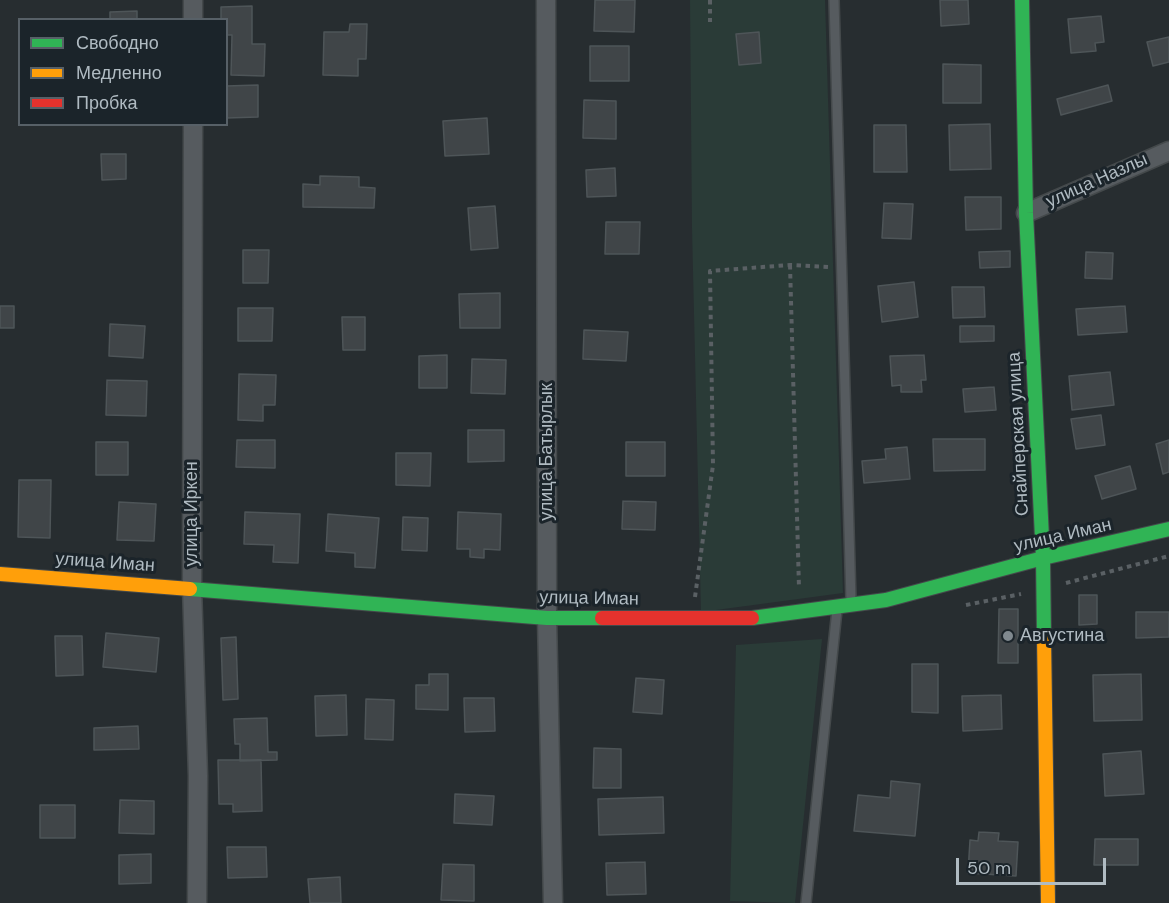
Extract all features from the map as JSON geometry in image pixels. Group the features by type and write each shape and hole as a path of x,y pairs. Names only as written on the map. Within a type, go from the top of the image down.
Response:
{"street":[{"path":"193,0 193,18"},
{"name":"улица Батырлык","path":"546,0 548,618 553,903"},
{"name":"Снайперская улица","path":"1022,0 1026,213 1043,558 1048,903"},
{"name":"улица Иркен","path":"193,126 192,587 198,776 196,903"},
{"name":"улица Назлы","path":"1026,213 1169,150"},
{"name":"улица Иман","path":"0,574 192,587 548,618 748,618 845,607 916,593 1043,558 1169,529"}],"lane":[{"path":"806,903 845,607 842,267 834,0"}],"path":[{"path":"710,0 710,22"},
{"path":"790,265 800,612"},
{"path":"692,618 713,465 710,271 790,265 842,267"}],"shaded area":[{"path":"690,0 825,0 843,593 701,612 692,228"},
{"path":"822,639 795,903 730,901 736,645"}],"building":[{"path":"595,0 635,0 634,32 594,31"},
{"path":"940,0 968,0 969,24 941,26"},
{"path":"252,6 252,44 265,44 264,76 231,75 232,35 228,35 228,18 221,18 221,7"},
{"path":"137,11 137,18 110,18 110,12"},
{"path":"1101,16 1104,42 1095,43 1096,51 1071,53 1068,19"},
{"path":"350,24 367,24 366,59 358,59 358,76 323,75 324,32 349,32"},
{"path":"759,32 761,63 739,65 736,34"},
{"path":"1169,37 1169,62 1153,66 1147,42"},
{"path":"590,46 629,46 629,81 590,81"},
{"path":"943,64 981,65 981,103 943,103"},
{"path":"258,85 258,117 228,118 228,86"},
{"path":"1108,85 1112,101 1061,115 1057,99"},
{"path":"584,100 616,101 616,139 583,138"},
{"path":"487,118 489,154 445,156 443,121"},
{"path":"990,124 991,169 950,170 949,125"},
{"path":"874,125 906,125 907,172 874,172"},
{"path":"101,154 126,154 126,179 102,180"},
{"path":"615,168 616,196 587,197 586,170"},
{"path":"320,176 359,177 359,187 375,188 374,208 303,207 303,184 320,185"},
{"path":"965,197 1001,197 1001,229 966,230"},
{"path":"884,203 913,204 911,239 882,238"},
{"path":"495,206 498,248 471,250 468,208"},
{"path":"606,222 640,222 639,254 605,254"},
{"path":"243,250 269,250 268,283 243,283"},
{"path":"1010,251 1010,267 980,268 979,252"},
{"path":"1086,252 1113,253 1112,279 1085,278"},
{"path":"914,282 918,317 882,322 878,286"},
{"path":"952,287 984,287 985,317 953,318"},
{"path":"500,293 500,328 460,328 459,294"},
{"path":"0,306 14,306 14,328 0,328"},
{"path":"1125,306 1127,332 1078,335 1076,309"},
{"path":"238,308 273,308 272,341 238,341"},
{"path":"342,317 365,317 365,350 343,350"},
{"path":"110,324 145,326 143,358 109,356"},
{"path":"960,326 994,326 994,341 960,342"},
{"path":"584,330 628,332 626,361 583,359"},
{"path":"447,355 447,388 419,388 419,356"},
{"path":"924,355 926,380 921,380 922,392 901,392 901,385 892,386 890,356"},
{"path":"472,359 506,360 505,394 471,393"},
{"path":"1110,372 1114,405 1072,410 1069,376"},
{"path":"239,374 276,375 275,405 263,405 263,421 238,420"},
{"path":"107,380 147,381 146,416 106,415"},
{"path":"994,387 996,410 965,412 963,389"},
{"path":"1101,415 1105,445 1076,449 1071,419"},
{"path":"468,430 504,430 504,461 468,462"},
{"path":"933,439 985,439 985,470 934,471"},
{"path":"237,440 275,440 275,468 236,467"},
{"path":"1169,440 1169,472 1163,474 1156,444"},
{"path":"96,442 128,442 128,475 96,475"},
{"path":"626,442 665,442 665,476 626,476"},
{"path":"907,447 910,479 864,483 862,461 886,459 885,449"},
{"path":"396,453 431,453 430,486 396,485"},
{"path":"1130,466 1136,489 1102,499 1095,476"},
{"path":"19,480 51,480 50,538 18,537"},
{"path":"623,501 656,502 655,530 622,529"},
{"path":"119,502 156,504 154,541 117,540"},
{"path":"245,512 300,514 298,563 273,562 274,545 244,544"},
{"path":"458,512 501,514 500,550 484,549 484,558 470,557 470,549 457,549"},
{"path":"328,514 379,518 375,568 355,567 355,553 326,551"},
{"path":"403,517 428,518 427,551 402,550"},
{"path":"1079,595 1097,595 1097,624 1079,625"},
{"path":"999,609 1018,609 1018,663 998,663"},
{"path":"1136,612 1169,612 1169,637 1136,638"},
{"path":"106,633 159,638 156,672 103,667"},
{"path":"55,636 82,636 83,675 56,676"},
{"path":"236,637 238,699 223,700 221,638"},
{"path":"912,664 938,664 938,713 912,712"},
{"path":"429,674 448,674 448,710 416,709 416,685 429,685"},
{"path":"1141,674 1142,720 1094,721 1093,675"},
{"path":"636,678 664,680 662,714 633,712"},
{"path":"346,695 347,735 316,736 315,696"},
{"path":"1001,695 1002,729 963,731 962,696"},
{"path":"464,698 494,698 495,731 465,732"},
{"path":"366,699 394,700 393,740 365,739"},
{"path":"267,718 268,752 277,752 277,760 240,761 240,744 235,744 234,719"},
{"path":"138,726 139,749 94,750 94,728"},
{"path":"594,748 621,749 621,788 593,788"},
{"path":"1141,751 1144,794 1105,796 1103,754"},
{"path":"218,760 261,760 262,811 233,812 233,804 219,804"},
{"path":"891,781 920,784 915,836 854,831 858,795 890,798"},
{"path":"455,794 494,796 492,825 454,823"},
{"path":"663,797 664,833 599,835 598,799"},
{"path":"120,800 154,801 154,834 119,833"},
{"path":"40,805 75,805 75,838 40,838"},
{"path":"979,832 999,833 998,841 1018,842 1016,876 968,873 970,840 978,841"},
{"path":"1095,839 1138,839 1138,865 1094,865"},
{"path":"227,847 266,847 267,877 228,878"},
{"path":"151,854 151,883 119,884 119,855"},
{"path":"645,862 646,894 607,895 606,863"},
{"path":"443,864 474,865 474,901 441,900"},
{"path":"340,877 341,903 310,903 308,879"}],"traffic: fast":[{"path":"1022,0 1026,213 1043,558 1044,638"},
{"path":"752,618 886,600 1043,558 1169,529"},
{"path":"190,589 547,618 602,618"}],"traffic: slow":[{"path":"0,574 190,589"},
{"path":"1044,638 1048,903"}],"traffic: jam":[{"path":"602,618 752,618"}],"place":[{"name":"Августина","path":"1008,636"}]}
